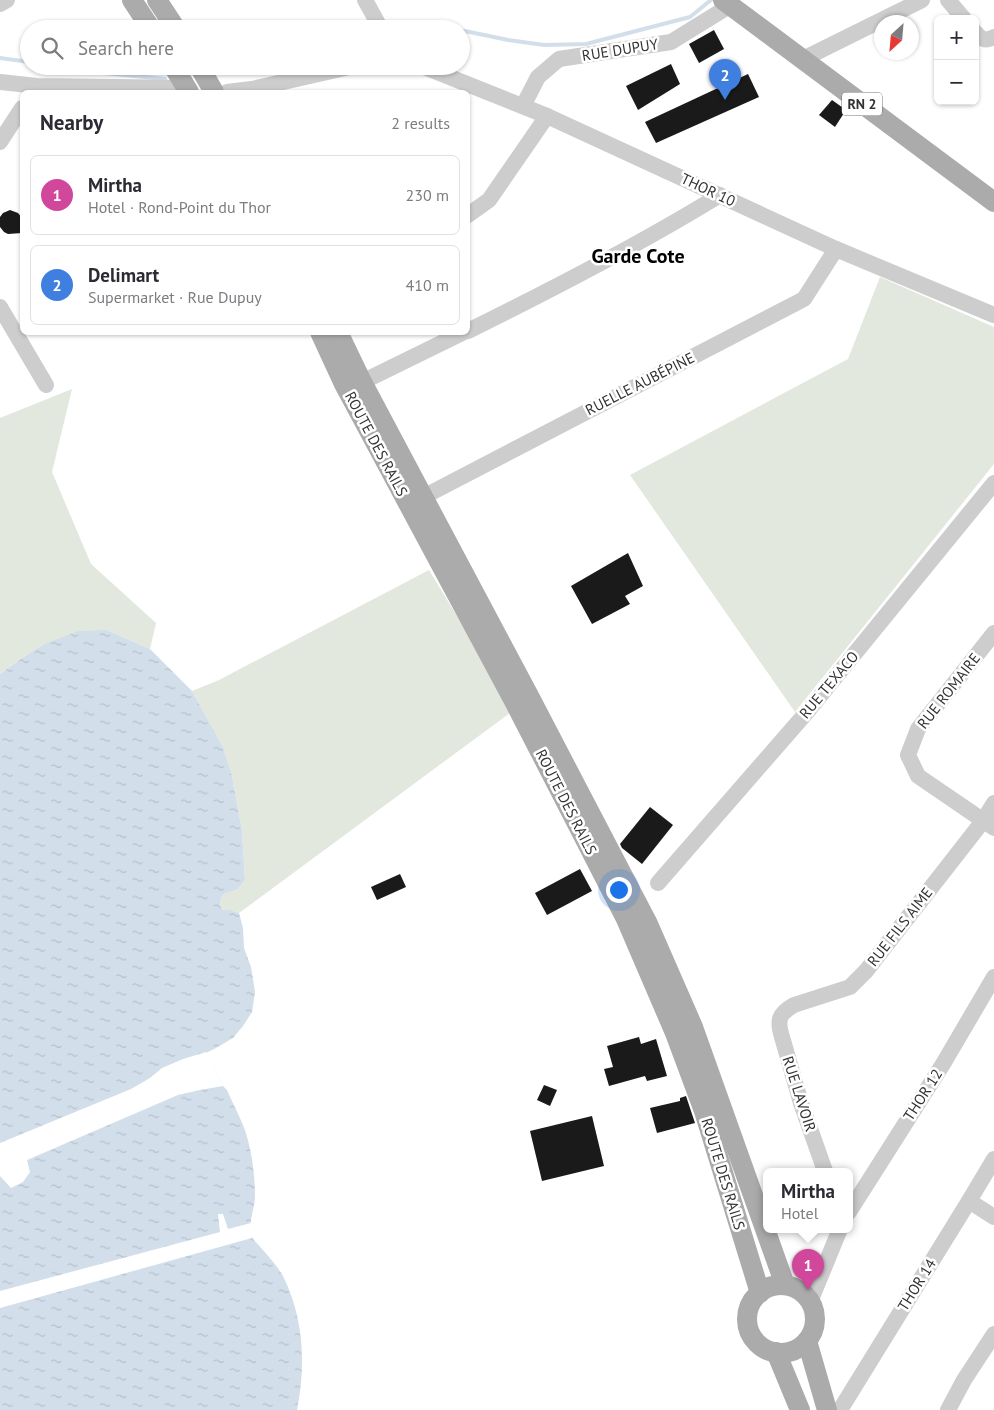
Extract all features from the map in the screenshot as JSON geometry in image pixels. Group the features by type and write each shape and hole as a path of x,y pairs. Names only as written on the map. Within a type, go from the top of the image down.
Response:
{"main road":[{"path":"132,0 145,20"},
{"path":"157,0 170,20"},
{"name":"RN 2","path":"727,3 994,202"},
{"path":"179,75 188,90"},
{"path":"205,75 217,90"},
{"name":"ROUTE DES RAILS","path":"321,335 344,384 514,701 626,919 675,1033 704,1111 760,1293"},
{"name":"ROUTE DES RAILS","path":"339,335 362,382 648,924 693,1027 763,1224"},
{"name":"ROUTE DES RAILS","path":"766,1233 785,1286"},
{"path":"785,1286 795,1288 804,1294 814,1312 815,1322 807,1341 798,1348 787,1352 776,1352 767,1350 754,1339 747,1322 748,1311 752,1301 767,1288 785,1286"},
{"path":"807,1341 827,1410"},
{"path":"776,1352 800,1410"}],"street":[{"path":"0,4 7,0"},
{"path":"365,0 376,20"},
{"path":"803,60 922,0"},
{"path":"948,0 961,15"},
{"name":"RUE DUPUY","path":"523,106 538,77 559,59 672,42 727,3"},
{"path":"979,37 985,40 994,37"},
{"path":"217,90 252,89 314,75"},
{"name":"THOR 10","path":"445,75 547,116 836,250 994,316"},
{"path":"0,82 35,89 188,90"},
{"path":"0,142 20,111"},
{"path":"470,214 489,200 547,116"},
{"path":"470,330 675,223 720,195"},
{"name":"RUELLE AUBÉPINE","path":"423,497 804,299 836,250"},
{"path":"0,307 46,385"},
{"path":"362,382 460,335"},
{"name":"RUE TEXACO","path":"658,883 807,712 994,483"},
{"name":"RUE ROMAIRE","path":"988,825 918,776 908,755 918,729 994,633"},
{"name":"RUE FILS AIME","path":"780,1016 786,1009 794,1005 850,987 866,971 988,825 994,803"},
{"name":"THOR 12","path":"853,1206 943,1064 994,977"},
{"name":"RUE LAVOIR","path":"780,1016 779,1028 801,1103 824,1168"},
{"name":"THOR 14","path":"840,1410 994,1159"},
{"path":"969,1201 994,1217"},
{"path":"810,1302 838,1233"},
{"path":"948,1410 964,1380 994,1334"}],"shaded area":[{"path":"880,277 994,327 994,464 795,712 630,475 848,359"},
{"path":"72,389 52,472 91,564 156,623 150,649 107,630 44,644 0,674 0,418"},
{"path":"429,570 514,710 239,913 223,910 220,906 221,898 224,894 237,890 245,880 242,830 231,771 222,745 192,691 219,680"}],"water":[{"path":"107,630 150,649 192,691 222,745 231,771 242,830 245,880 237,890 224,894 221,898 220,906 223,910 239,913 243,928 244,948 251,967 255,992 252,1012 243,1026 233,1038 206,1053 223,1086 227,1090 248,1141 255,1188 255,1201 250,1227 252,1237 283,1276 295,1308 299,1325 302,1359 302,1376 297,1410 0,1410 0,674 44,644 79,631"}],"pier":[{"path":"206,1052 223,1086 178,1095 27,1160 30,1172 23,1182 11,1188 0,1176 0,1143 131,1089 150,1078 162,1068"},
{"path":"218,1214 223,1214 228,1229 251,1223 252,1238 0,1308 0,1291 220,1232"}],"building":[{"path":"714,30 724,49 699,63 689,44"},
{"path":"671,64 680,84 638,110 626,86"},
{"path":"748,74 759,97 656,143 645,122"},
{"path":"832,100 846,110 835,127 819,115"},
{"path":"10,210 18,213 20,216 20,233 8,234 4,232 0,227 0,217 3,213"},
{"path":"628,553 643,586 625,596 630,604 592,624 571,586"},
{"path":"650,807 673,825 642,864 622,848 620,844"},
{"path":"580,869 592,891 547,915 535,893"},
{"path":"400,874 406,887 377,900 371,887"},
{"path":"639,1037 641,1044 656,1039 667,1076 647,1081 645,1076 609,1086 604,1069 613,1067 607,1046"},
{"path":"544,1085 557,1090 550,1106 537,1100"},
{"path":"686,1096 695,1123 657,1133 650,1108 680,1101 680,1098"},
{"path":"592,1116 604,1166 542,1181 530,1131"}],"waterway":[{"path":"470,32 544,45 586,44 690,17 711,0"},
{"path":"0,58 20,61"},
{"path":"124,75 165,79"}],"place":[{"name":"Delimart","path":"725,100"},
{"name":"Mirtha","path":"808,1290"}],"district":[{"name":"Garde Cote","path":"638,256"}]}
